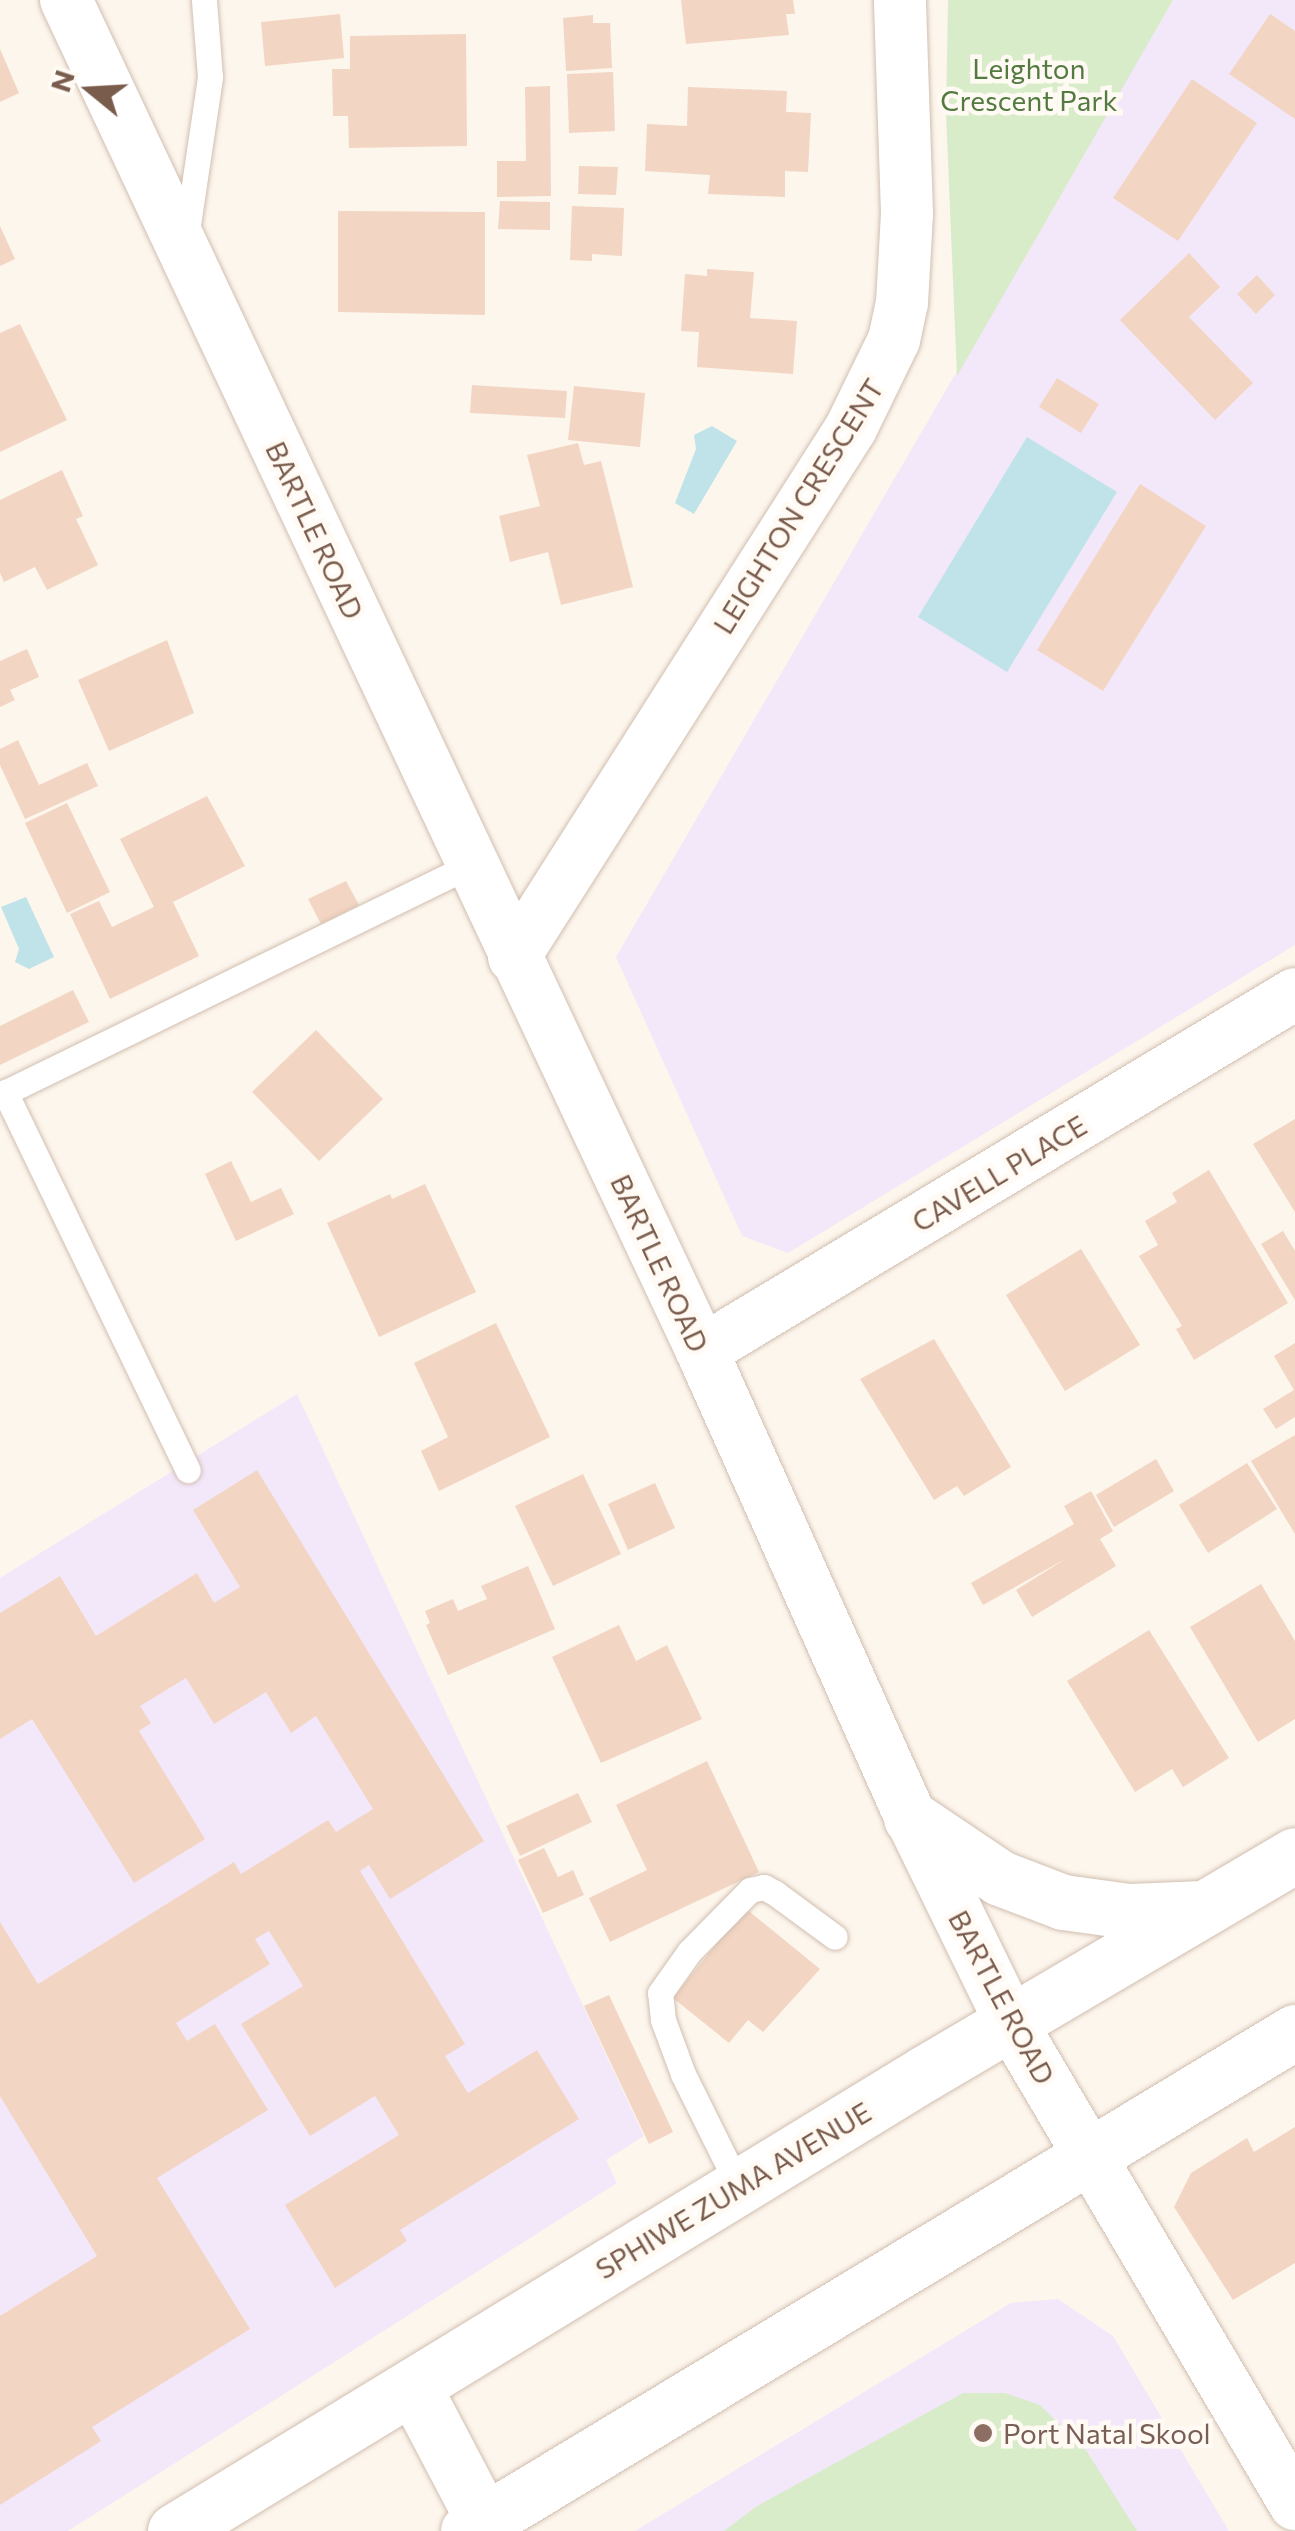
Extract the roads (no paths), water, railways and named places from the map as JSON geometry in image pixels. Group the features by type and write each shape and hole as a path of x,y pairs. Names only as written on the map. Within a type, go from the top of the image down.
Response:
{"street":[{"name":"BARTLE ROAD","path":"66,0 702,1352 911,1818 1010,2021 1295,2504"},
{"name":"LEIGHTON CRESCENT","path":"514,957 850,428 894,340 902,303 907,214 900,0"},
{"name":"CAVELL PLACE","path":"702,1352 1295,994"},
{"path":"911,1818 1000,1878 1063,1902 1128,1911 1210,1907"},
{"name":"SPHIWE ZUMA AVENUE","path":"175,2531 1010,2021 1295,1855"},
{"path":"412,2386 476,2526 1295,2032"}],"lane":[{"path":"184,249 210,77 204,0"},
{"path":"188,1470 3,1093 471,865"},
{"path":"739,2186 683,2074 663,2020 660,1992 700,1939 750,1890 764,1887 775,1892 835,1936"}],"water":[{"path":"712,426 737,441 694,514 675,503 696,449 694,435"},
{"path":"1027,437 1117,492 1007,672 918,617"},
{"path":"26,897 54,957 29,969 15,962 19,949 1,907"}],"place":[{"name":"Port Natal Skool","path":"983,2433"}],"park label":[{"name":"Leighton Crescent Park","path":"1029,84"}]}
